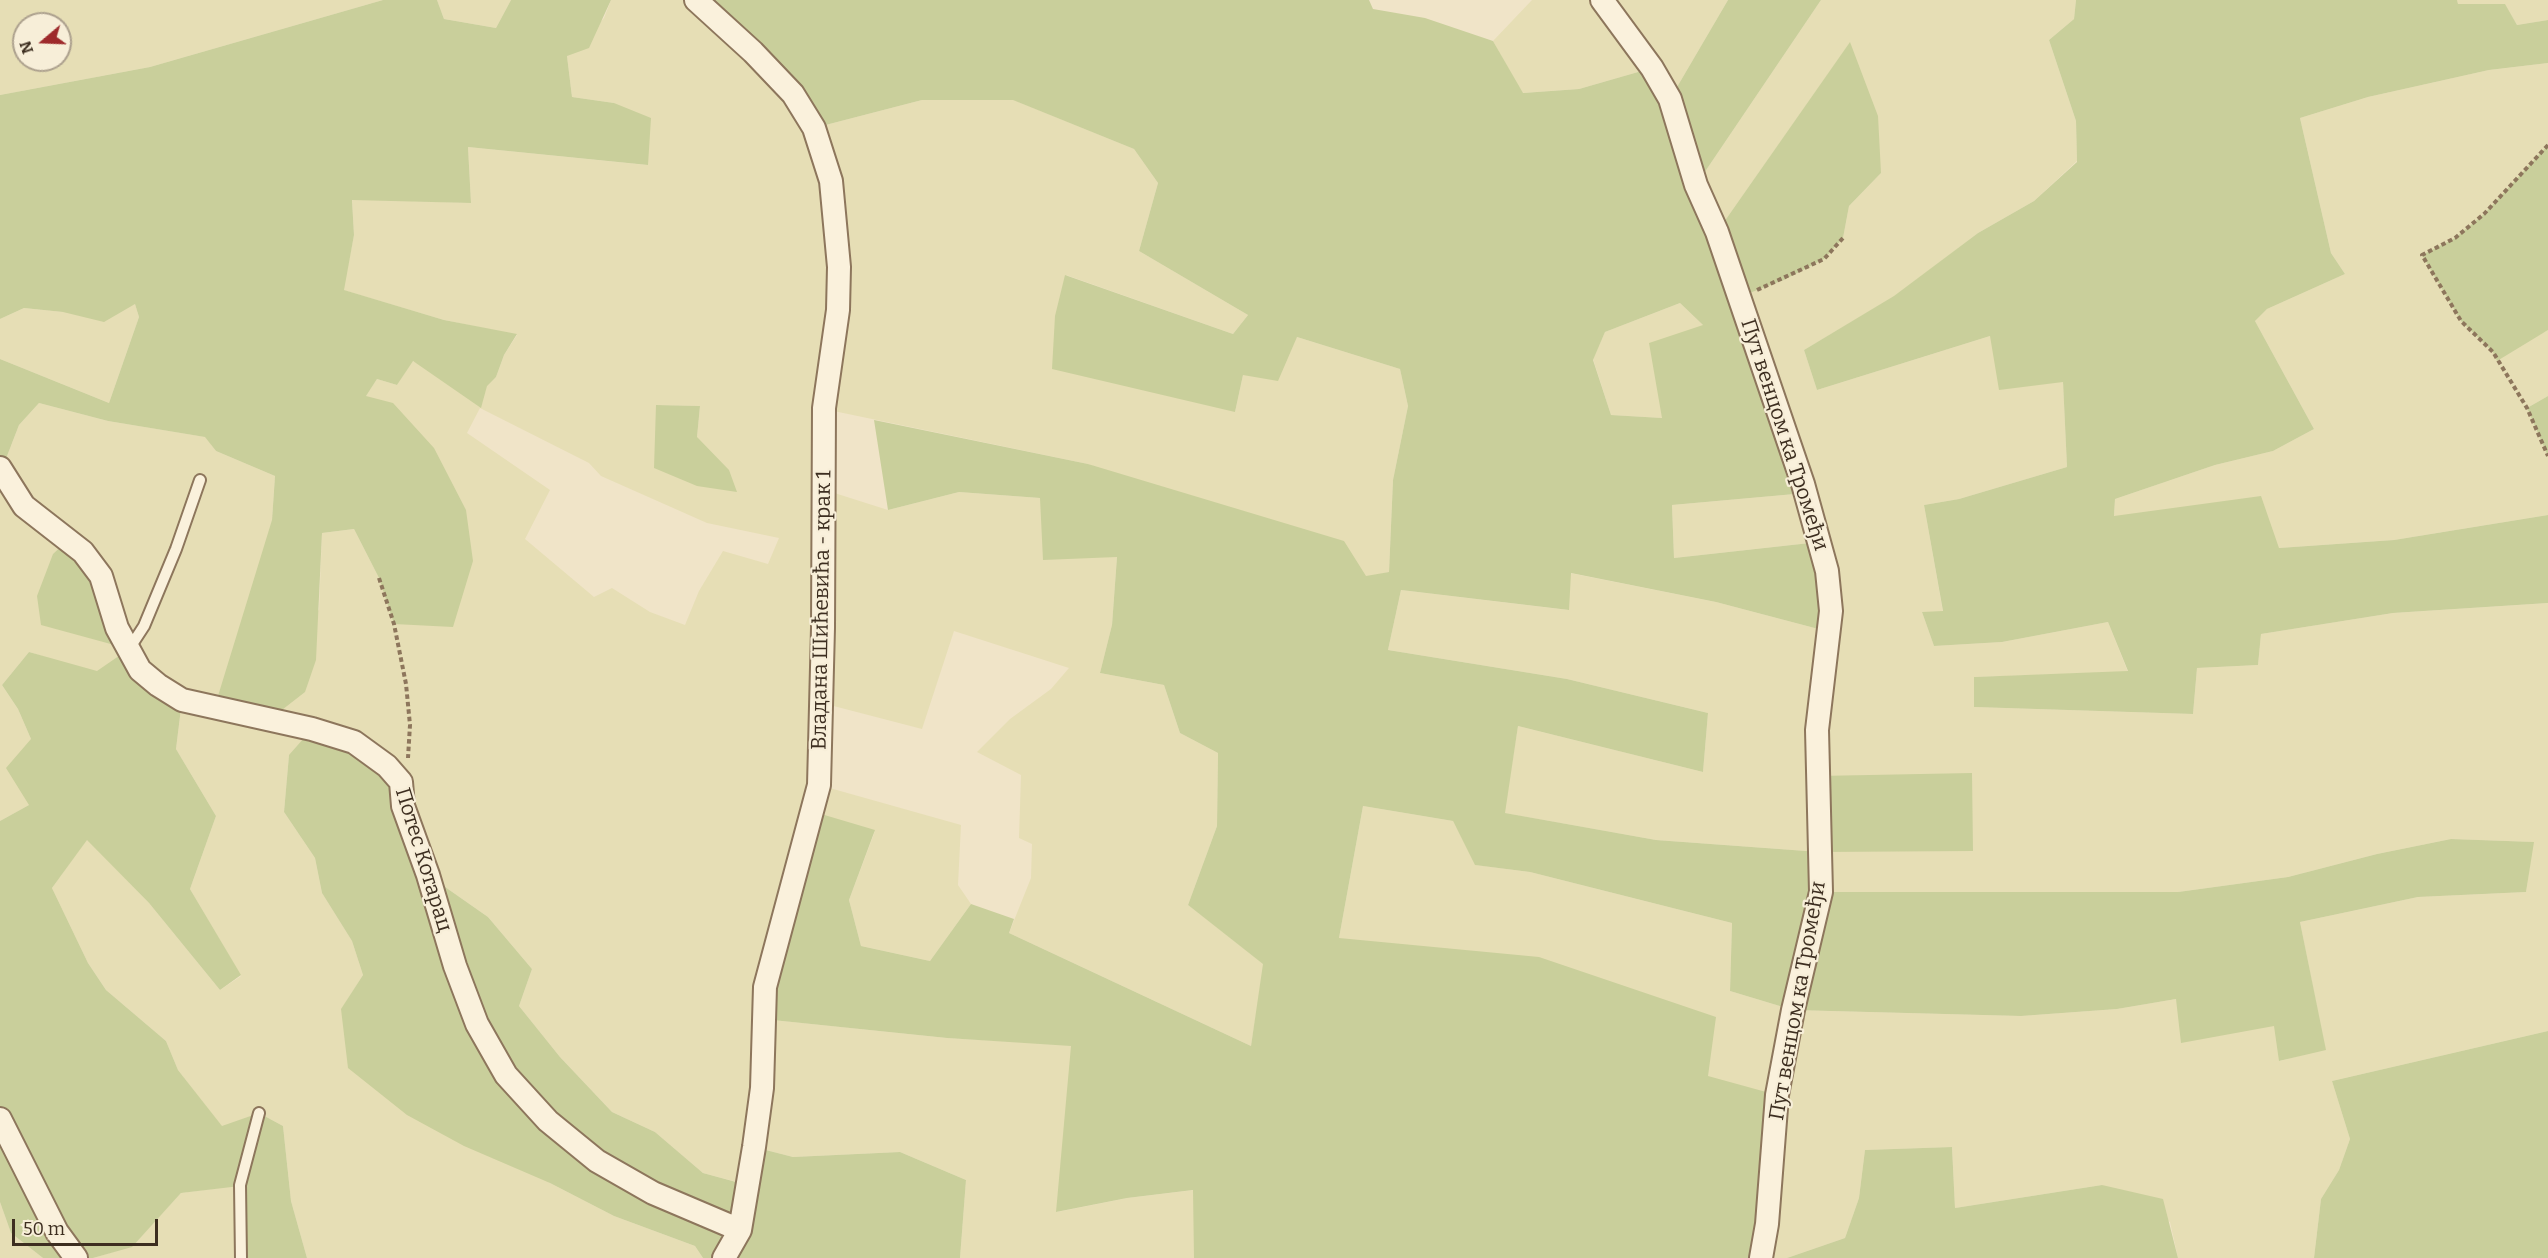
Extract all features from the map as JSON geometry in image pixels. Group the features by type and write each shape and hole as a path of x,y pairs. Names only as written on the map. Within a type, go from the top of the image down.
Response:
{"street":[{"name":"Владана Шићевића - крак 1","path":"696,0 753,52 793,94 814,128 831,181 839,267 838,310 824,408 824,618 819,785 765,987 762,1088 740,1230 724,1258"},
{"name":"Пут венцом ка Тромеђи","path":"1602,0 1653,68 1670,99 1696,185 1717,232 1803,484 1827,571 1831,610 1817,729 1821,892 1793,1010 1778,1095 1767,1224 1761,1258"},
{"name":"Потес Котарац","path":"0,468 24,506 82,552 101,576 117,628 140,670 182,700 312,729 354,742 387,766 401,782 403,806 428,875 455,966 477,1024 506,1075 548,1121 597,1161 653,1193 740,1230"},
{"path":"0,1119 57,1232 76,1258"}],"lane":[{"path":"129,649 144,627 176,549 200,480"},
{"path":"242,1258 240,1185 259,1113"}],"path":[{"path":"2548,145 2484,214 2455,238 2422,255 2461,321 2493,352 2527,408 2548,456"},
{"path":"1739,297 1784,280 1824,259 1843,238"},
{"path":"379,578 394,624 406,684 410,725 407,761 401,782"}],"shaded area":[{"path":"0,0 383,0 150,67 0,95"},
{"path":"437,0 511,0 496,28 444,19"},
{"path":"611,0 696,0 814,128 922,100 1014,100 1134,149 1158,183 1139,251 1248,315 1233,334 1066,275 1235,412 1243,375 1297,337 1400,369 1408,406 1393,480 1389,572 1366,577 1088,464 824,409 825,490 888,510 959,492 1040,498 1117,557 1112,625 1100,673 1164,685 1180,733 1218,753 1217,826 1188,905 1264,964 1251,1046 1009,933 1031,878 1032,844 1019,838 1021,775 977,752 1010,719 1051,689 1069,668 954,631 922,729 822,703 819,785 961,825 958,885 971,904 930,961 861,946 849,900 875,831 764,1019 947,1038 1072,1045 1057,1212 1127,1198 1194,1190 1194,1258 960,1258 966,1180 900,1152 793,1157 754,1147 748,1185 703,1173 655,1132 612,1112 560,1057 519,1006 532,969 488,917 428,875 289,755 284,812 315,858 322,893 352,941 363,975 341,1010 550,1183 614,1216 695,1246 703,1258 307,1258 291,1201 283,1126 259,1113 222,1127 178,1070 166,1041 106,990 88,963 52,888 87,839 149,903 220,990 241,976 190,889 216,816 176,749 182,700 29,652 2,685 18,709 31,739 29,805 0,821 0,468 2,469 19,425 39,403 108,421 206,437 216,451 275,476 272,520 319,611 322,533 354,529 379,578 394,624 365,397 377,379 397,385 412,361 487,385 496,377 504,355 517,335 444,320 343,290 354,235 352,199 471,203 468,147 647,165 614,103 572,97 567,56 604,18","holes":["657,405 700,406 697,437","480,408 589,463 601,476 707,523 779,538 768,564 723,551 699,591 685,625 650,612 612,588 594,597 525,539 550,490 467,433"]},
{"path":"1532,0 1728,0 1670,99 1652,68 1579,89 1522,93 1493,41"},
{"path":"1821,0 2076,0 2074,19 2049,40 2076,121 2077,161 2034,201 1978,233 1894,297 1804,350 1817,390 1990,336 2063,381 2067,467 1959,499 1924,505 1943,612 1922,612 1934,646 2002,642 2108,622 2128,672 1974,677 1974,707 2193,714 2197,668 2258,665 2261,634 2393,613 2548,603 2548,1031 2332,1081 2350,1139 2339,1170 2321,1199 2314,1258 2178,1258 2170,1222 2102,1185 1955,1208 1952,1147 1865,1150 1859,1198 1845,1238 1787,1258 1761,1258 1708,1076 1339,938 1363,806 1453,821 1476,865 1530,872 1732,923 1730,991 1793,1010 2021,1016 2117,1009 2176,999 2275,1026 2280,1061 2325,1049 2300,922 2418,897 2526,892 2533,842 2451,839 2377,854 2288,877 2178,892 1821,892 1820,852 1656,840 1504,813 1518,726 1703,772 1708,713 1567,679 1388,650 1401,590 1568,610 1570,573 1716,602 1826,631 1819,542 1674,558 1672,505 1806,493 1739,297 1784,280 1824,259 1843,238 1849,206 1881,173 1850,43 1717,232 1696,185"},
{"path":"2457,0 2548,0 2548,20 2517,25 2504,4 2458,4"},
{"path":"2548,63 2548,145 2484,214 2455,238 2423,255 2461,321 2493,352 2511,350 2548,330 2548,396 2527,408 2548,456 2548,515 2394,540 2279,548 2114,517 2115,499 2215,465 2273,451 2314,429 2255,321 2267,309 2345,274 2331,253 2300,118 2368,97 2489,70"},
{"path":"1680,303 1703,325 1662,418 1611,415 1593,359 1605,332"},
{"path":"135,304 139,317 109,403 0,359 0,319 24,308 63,312"},
{"path":"240,1185 241,1258 93,1258 132,1246 181,1193"},
{"path":"0,1202 11,1233 43,1258 0,1258"}],"green space":[{"path":"383,0 437,0 444,19 496,28 511,0 611,0 589,48 567,56 572,97 614,103 651,118 648,165 468,147 471,203 352,200 354,235 344,290 444,320 517,334 504,355 496,377 487,386 481,408 413,361 397,385 377,379 366,396 393,403 434,448 466,510 473,561 453,627 394,624 379,578 354,529 322,533 316,660 305,692 269,720 214,709 272,520 275,476 216,451 205,437 108,421 39,403 19,425 2,469 0,468 0,359 109,403 139,317 135,304 104,322 63,312 24,308 0,319 0,95 150,67"},
{"path":"696,0 1369,0 1373,9 1425,18 1493,41 1523,93 1579,89 1652,68 1670,99 1728,0 1821,0 1696,185 1717,232 1850,42 1878,116 1881,173 1849,206 1843,238 1824,259 1784,280 1739,297 1806,493 1672,505 1674,558 1819,542 1826,631 1716,602 1571,573 1569,610 1401,590 1388,650 1567,679 1708,713 1703,772 1518,726 1505,813 1656,840 1820,852 1818,776 1972,773 1973,851 1821,852 1821,892 2178,892 2288,877 2377,854 2451,839 2534,842 2526,892 2418,897 2300,922 2326,1050 2279,1061 2274,1026 2181,1043 2176,999 2117,1009 2021,1016 1793,1010 1730,991 1732,923 1530,872 1475,865 1453,821 1363,806 1339,938 1539,957 1716,1017 1708,1076 1777,1095 1761,1258 1194,1258 1193,1190 1127,1198 1056,1212 1071,1046 947,1038 763,1019 811,811 875,830 849,900 861,946 930,961 971,904 1014,919 1009,933 1251,1046 1263,964 1188,905 1217,826 1218,753 1180,733 1164,685 1100,673 1112,625 1117,557 1043,560 1040,498 959,492 888,510 874,420 1088,464 1344,541 1366,576 1389,572 1393,480 1408,406 1400,369 1297,337 1278,381 1243,375 1235,412 1052,369 1055,316 1065,275 1233,334 1248,315 1139,251 1158,183 1134,149 1013,100 922,100 814,128","holes":["1680,303 1703,325 1649,343 1662,418 1611,415 1593,360 1605,332"]},
{"path":"2076,0 2457,0 2458,4 2505,4 2517,25 2548,20 2548,63 2489,70 2368,97 2300,118 2331,253 2345,274 2267,309 2255,321 2314,429 2273,451 2215,465 2115,499 2114,516 2261,496 2279,548 2394,540 2548,515 2548,603 2393,613 2261,634 2258,665 2197,668 2193,714 1974,707 1974,677 2128,671 2108,622 2002,642 1934,646 1922,612 1943,611 1924,505 1959,499 2067,467 2063,382 1999,390 1990,336 1817,390 1804,350 1894,296 1978,233 2034,201 2077,162 2076,121 2049,40 2074,19"},
{"path":"2548,145 2548,330 2497,361 2493,352 2461,321 2422,255 2455,238 2484,214"},
{"path":"2548,396 2548,456 2527,408"},
{"path":"656,405 700,406 697,437 729,470 737,492 697,486 654,468"},
{"path":"68,540 117,628 182,700 176,749 216,816 190,889 241,975 220,990 149,903 87,840 52,888 88,963 106,990 166,1041 178,1070 222,1126 259,1113 283,1126 291,1201 307,1258 241,1258 240,1186 181,1193 132,1247 93,1258 43,1258 11,1233 0,1202 0,821 29,805 6,768 31,739 18,709 2,685 29,652 97,671 129,649 41,625 37,596 53,554"},
{"path":"312,729 387,766 428,875 488,917 532,969 519,1006 560,1057 612,1112 655,1132 703,1173 747,1185 754,1147 793,1157 900,1152 966,1180 960,1258 703,1258 695,1246 614,1216 550,1183 464,1146 407,1115 348,1068 341,1009 363,975 352,941 322,893 315,858 284,812 289,755"},
{"path":"2548,1031 2548,1258 2314,1258 2321,1199 2339,1170 2350,1139 2332,1081"},
{"path":"1952,1147 1955,1208 2102,1185 2163,1199 2178,1258 1787,1258 1845,1238 1859,1198 1865,1150"}]}
